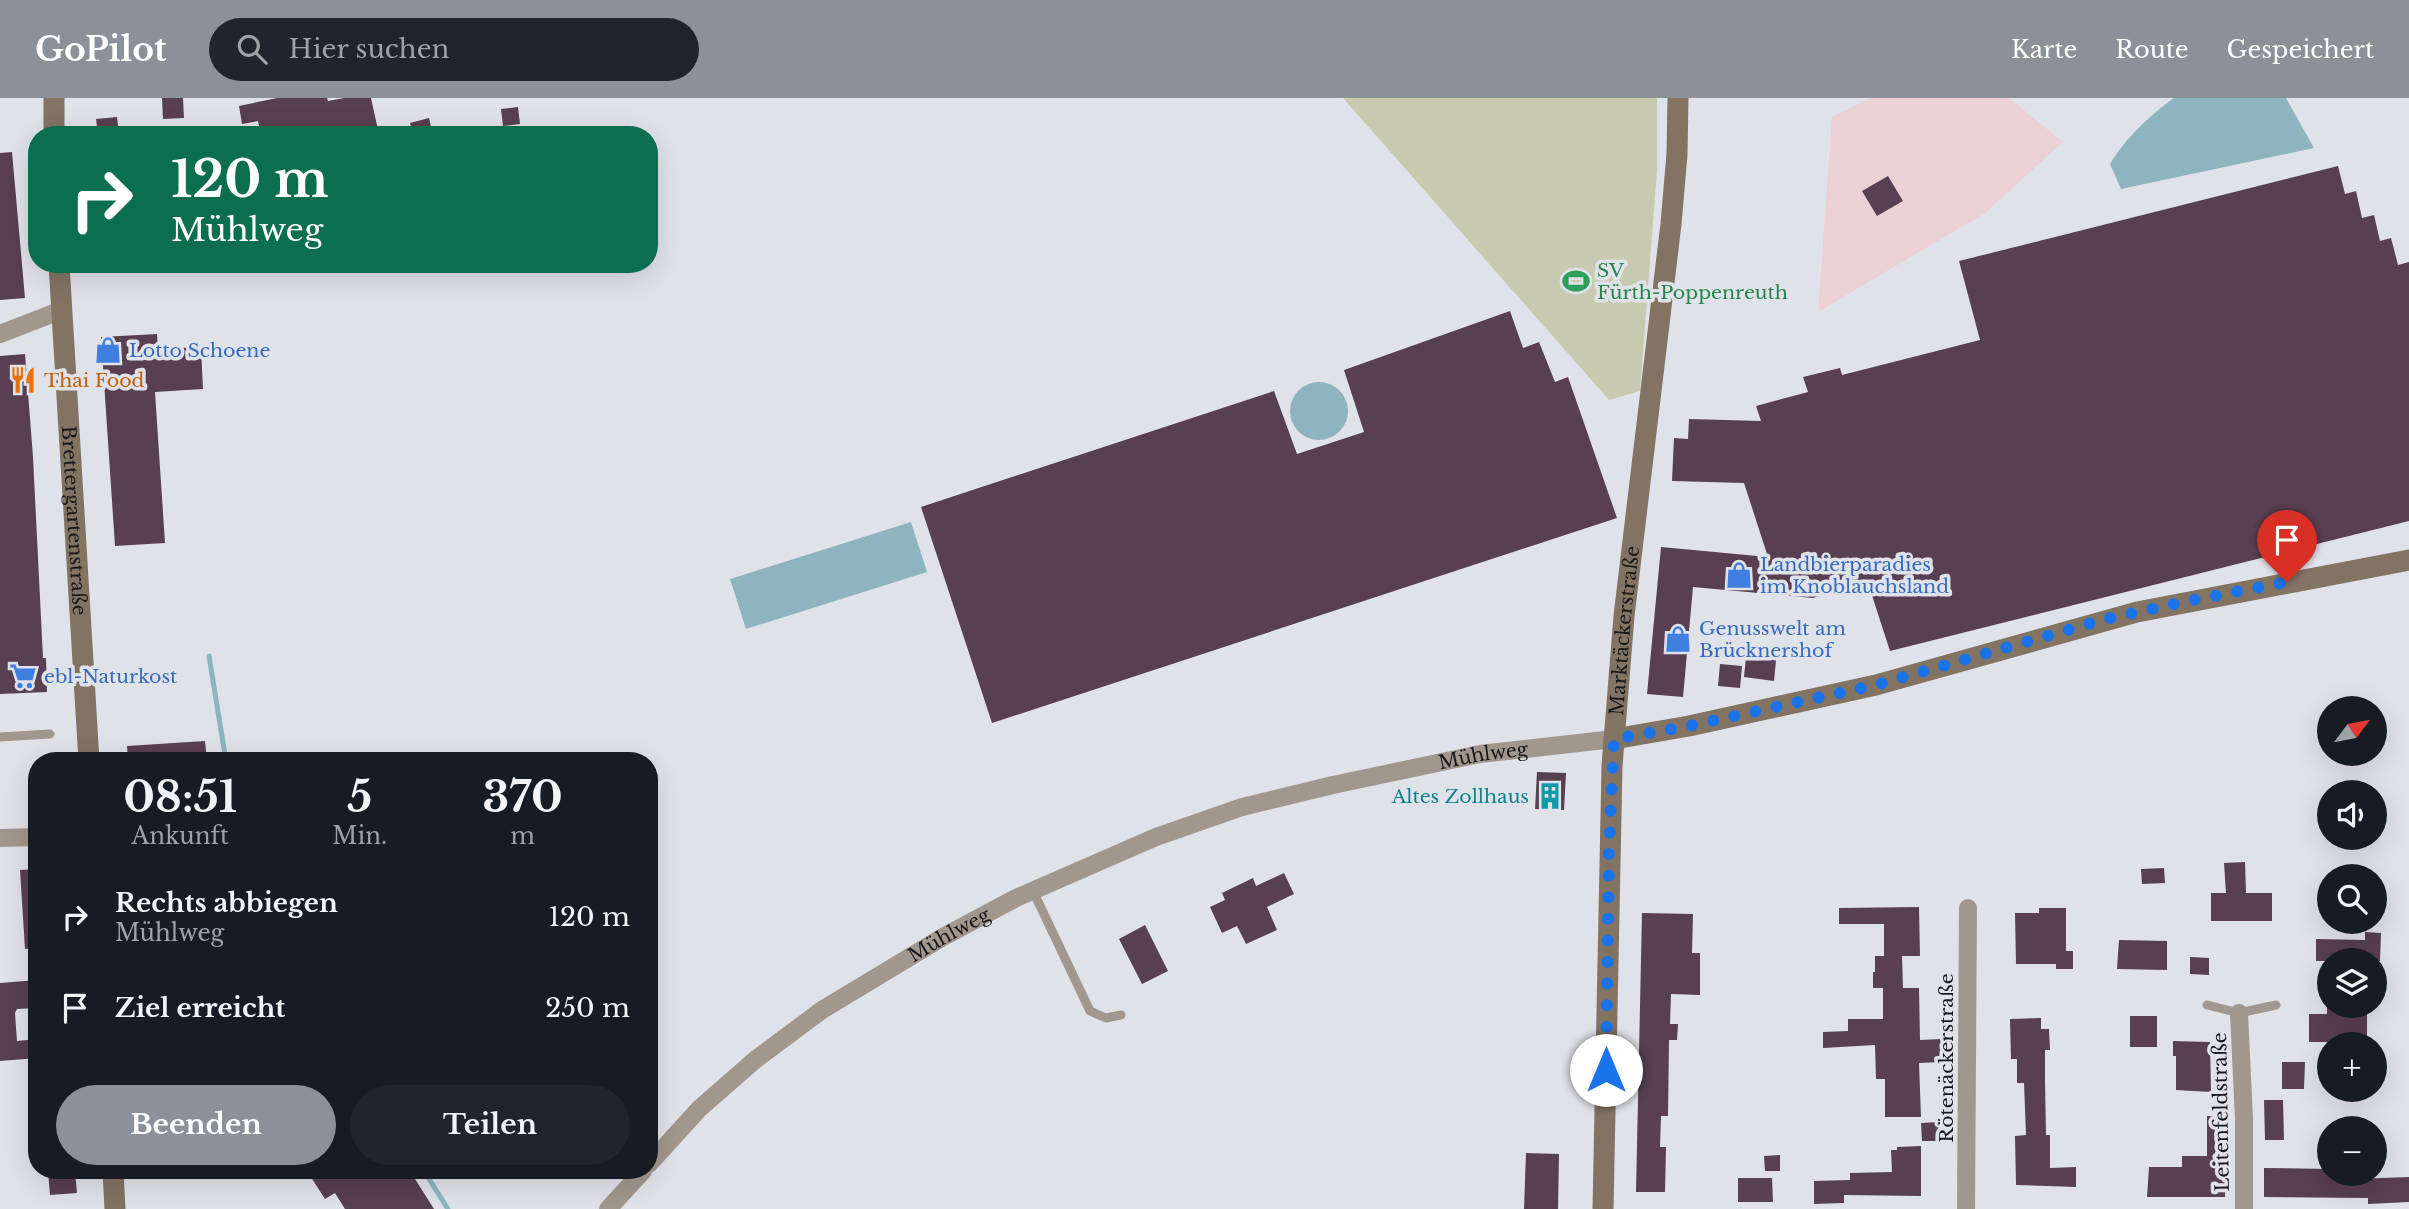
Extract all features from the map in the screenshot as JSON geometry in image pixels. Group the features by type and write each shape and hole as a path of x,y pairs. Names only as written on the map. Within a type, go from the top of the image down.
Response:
{"street":[{"path":"54,98 54,126"},
{"name":"Marktäckerstraße","path":"1603,1209 1609,849 1614,739 1624,616 1671,224 1677,154 1678,98"},
{"name":"Brettergartenstraße","path":"59,273 88,752"},
{"path":"0,334 62,310"},
{"name":"Mühlweg","path":"658,1154 699,1108 755,1060 822,1010 943,937 1033,891 1156,836 1242,807 1333,785 1480,754 1614,739 1689,726 1876,685 2137,612 2409,560"},
{"path":"0,838 28,837"},
{"name":"Rötenäckerstraße","path":"1966,1209 1968,908"},
{"name":"Leitenfeldstraße","path":"2239,1013 2244,1119 2244,1209"},
{"path":"113,1179 115,1209"},
{"path":"608,1209 636,1179"}],"lane":[{"path":"0,737 50,734"},
{"path":"1033,891 1090,1011 1106,1018 1121,1015"},
{"path":"2207,1005 2239,1013 2276,1004"}],"shaded area":[{"path":"1870,98 2009,98 2063,142 1985,213 1818,312 1832,117"}],"green space":[{"name":"SV Fürth-Poppenreuth","path":"1343,98 1657,98 1657,171 1640,391 1609,400"}],"water":[{"path":"2174,98 2286,98 2314,148 2121,189 2110,164 2139,128"},
{"path":"1313,382 1325,382 1340,390 1348,405 1348,417 1340,432 1325,440 1313,440 1298,432 1290,417 1290,405 1298,390"},
{"path":"911,522 927,572 746,629 730,579"}],"building":[{"path":"162,98 183,98 184,118 163,119"},
{"path":"277,98 327,98 328,101 371,98 377,126 259,126 258,121 242,124 239,106"},
{"path":"518,107 520,124 503,126 501,109"},
{"path":"117,117 118,126 97,126 96,119"},
{"path":"429,118 431,126 411,126 410,123"},
{"path":"12,152 25,298 0,300 0,153"},
{"path":"2338,166 2345,194 2356,191 2362,218 2374,215 2380,241 2391,238 2398,265 2409,262 2409,521 1890,651 1867,580 1813,598 1693,587 1683,697 1647,694 1661,547 1768,557 1744,483 1672,481 1674,438 1688,439 1689,419 1761,421 1756,406 1808,392 1803,377 1840,368 1842,375 1980,340 1959,261"},
{"path":"1888,176 1903,201 1877,216 1862,191"},
{"path":"1510,311 1523,348 1539,342 1555,382 1568,377 1617,518 992,723 921,507 1274,391 1297,454 1364,432 1344,370"},
{"path":"157,334 158,349 201,347 203,389 155,392 165,543 115,546 101,337"},
{"path":"25,354 47,692 0,694 0,356"},
{"path":"1747,647 1777,650 1774,681 1744,677"},
{"path":"1720,664 1742,666 1740,688 1718,686"},
{"path":"205,741 206,752 127,752 127,746"},
{"name":"Altes Zollhaus","path":"1537,772 1566,773 1564,810 1535,809"},
{"path":"2245,862 2246,893 2272,893 2272,921 2211,921 2211,893 2226,893 2224,863"},
{"path":"2164,868 2165,883 2142,884 2141,869"},
{"path":"20,870 28,870 28,949 25,949"},
{"path":"1284,873 1294,894 1267,907 1277,930 1246,944 1237,926 1222,933 1210,907 1225,900 1222,893 1253,878 1256,886"},
{"path":"1919,907 1920,956 1902,956 1903,988 1919,988 1920,1040 1941,1039 1942,1062 1919,1063 1921,1117 1885,1117 1885,1079 1876,1079 1875,1045 1823,1048 1823,1032 1848,1031 1848,1019 1883,1019 1883,988 1873,988 1873,972 1875,956 1884,956 1884,924 1839,924 1839,908"},
{"path":"2039,908 2066,908 2066,951 2073,951 2073,969 2056,969 2056,964 2016,964 2015,913 2039,913"},
{"path":"1642,913 1693,914 1692,953 1700,953 1700,995 1671,994 1670,1024 1678,1024 1677,1040 1669,1040 1668,1116 1661,1116 1660,1147 1666,1147 1665,1192 1636,1192"},
{"path":"1145,925 1168,971 1142,984 1119,939"},
{"path":"2365,934 2381,934 2380,948 2317,948 2316,961 2316,939 2365,940"},
{"path":"2119,940 2167,941 2167,970 2117,969"},
{"path":"2190,957 2209,958 2209,975 2190,974"},
{"path":"28,981 28,1008 17,1009 15,1013 17,1041 28,1040 28,1059 0,1061 0,983"},
{"path":"2309,1014 2317,1014 2317,1018 2367,1018 2367,1032 2317,1032 2317,1042 2309,1042"},
{"path":"2130,1016 2157,1016 2157,1047 2130,1047"},
{"path":"2041,1018 2041,1029 2049,1029 2050,1050 2045,1050 2045,1082 2050,1168 2076,1167 2076,1187 2016,1185 2015,1136 2026,1135 2024,1083 2017,1083 2017,1059 2011,1059 2010,1019"},
{"path":"2173,1041 2210,1042 2211,1092 2176,1090"},
{"path":"2282,1062 2305,1062 2304,1089 2282,1089"},
{"path":"2264,1100 2283,1100 2284,1140 2265,1140"},
{"path":"2207,1116 2227,1116 2225,1197 2147,1197 2149,1167 2182,1167 2182,1156 2207,1156"},
{"path":"1939,1122 1939,1141 1922,1141 1921,1123"},
{"path":"1921,1146 1921,1196 1844,1195 1844,1203 1814,1204 1814,1181 1850,1180 1850,1173 1892,1172 1891,1150 1897,1150 1897,1147"},
{"path":"1526,1153 1559,1154 1558,1209 1524,1209"},
{"path":"1780,1155 1780,1171 1765,1171 1764,1156"},
{"path":"2264,1168 2317,1169 2317,1186 2387,1186 2387,1178 2409,1177 2409,1202 2368,1204 2368,1198 2264,1197"},
{"path":"1738,1178 1772,1178 1773,1202 1738,1202"},
{"path":"49,1179 76,1179 77,1193 50,1195"},
{"path":"312,1179 415,1179 434,1209 345,1209 335,1193 325,1199"}],"waterway":[{"path":"209,656 225,752"},
{"path":"429,1179 448,1209"}],"place":[{"name":"SV Fürth-Poppenreuth","path":"1576,281"},
{"name":"Lotto Schoene","path":"108,350"},
{"name":"Thai Food","path":"23,380"},
{"name":"Landbierparadies im Knoblauchsland","path":"1739,575"},
{"name":"Genusswelt am Brücknershof","path":"1678,639"},
{"name":"ebl-Naturkost","path":"23,676"},
{"name":"Altes Zollhaus","path":"1550,796"}],"route":[{"path":"1606,1070 1609,849 1614,739 1689,726 1876,685 2106,619 2287,582"}]}
